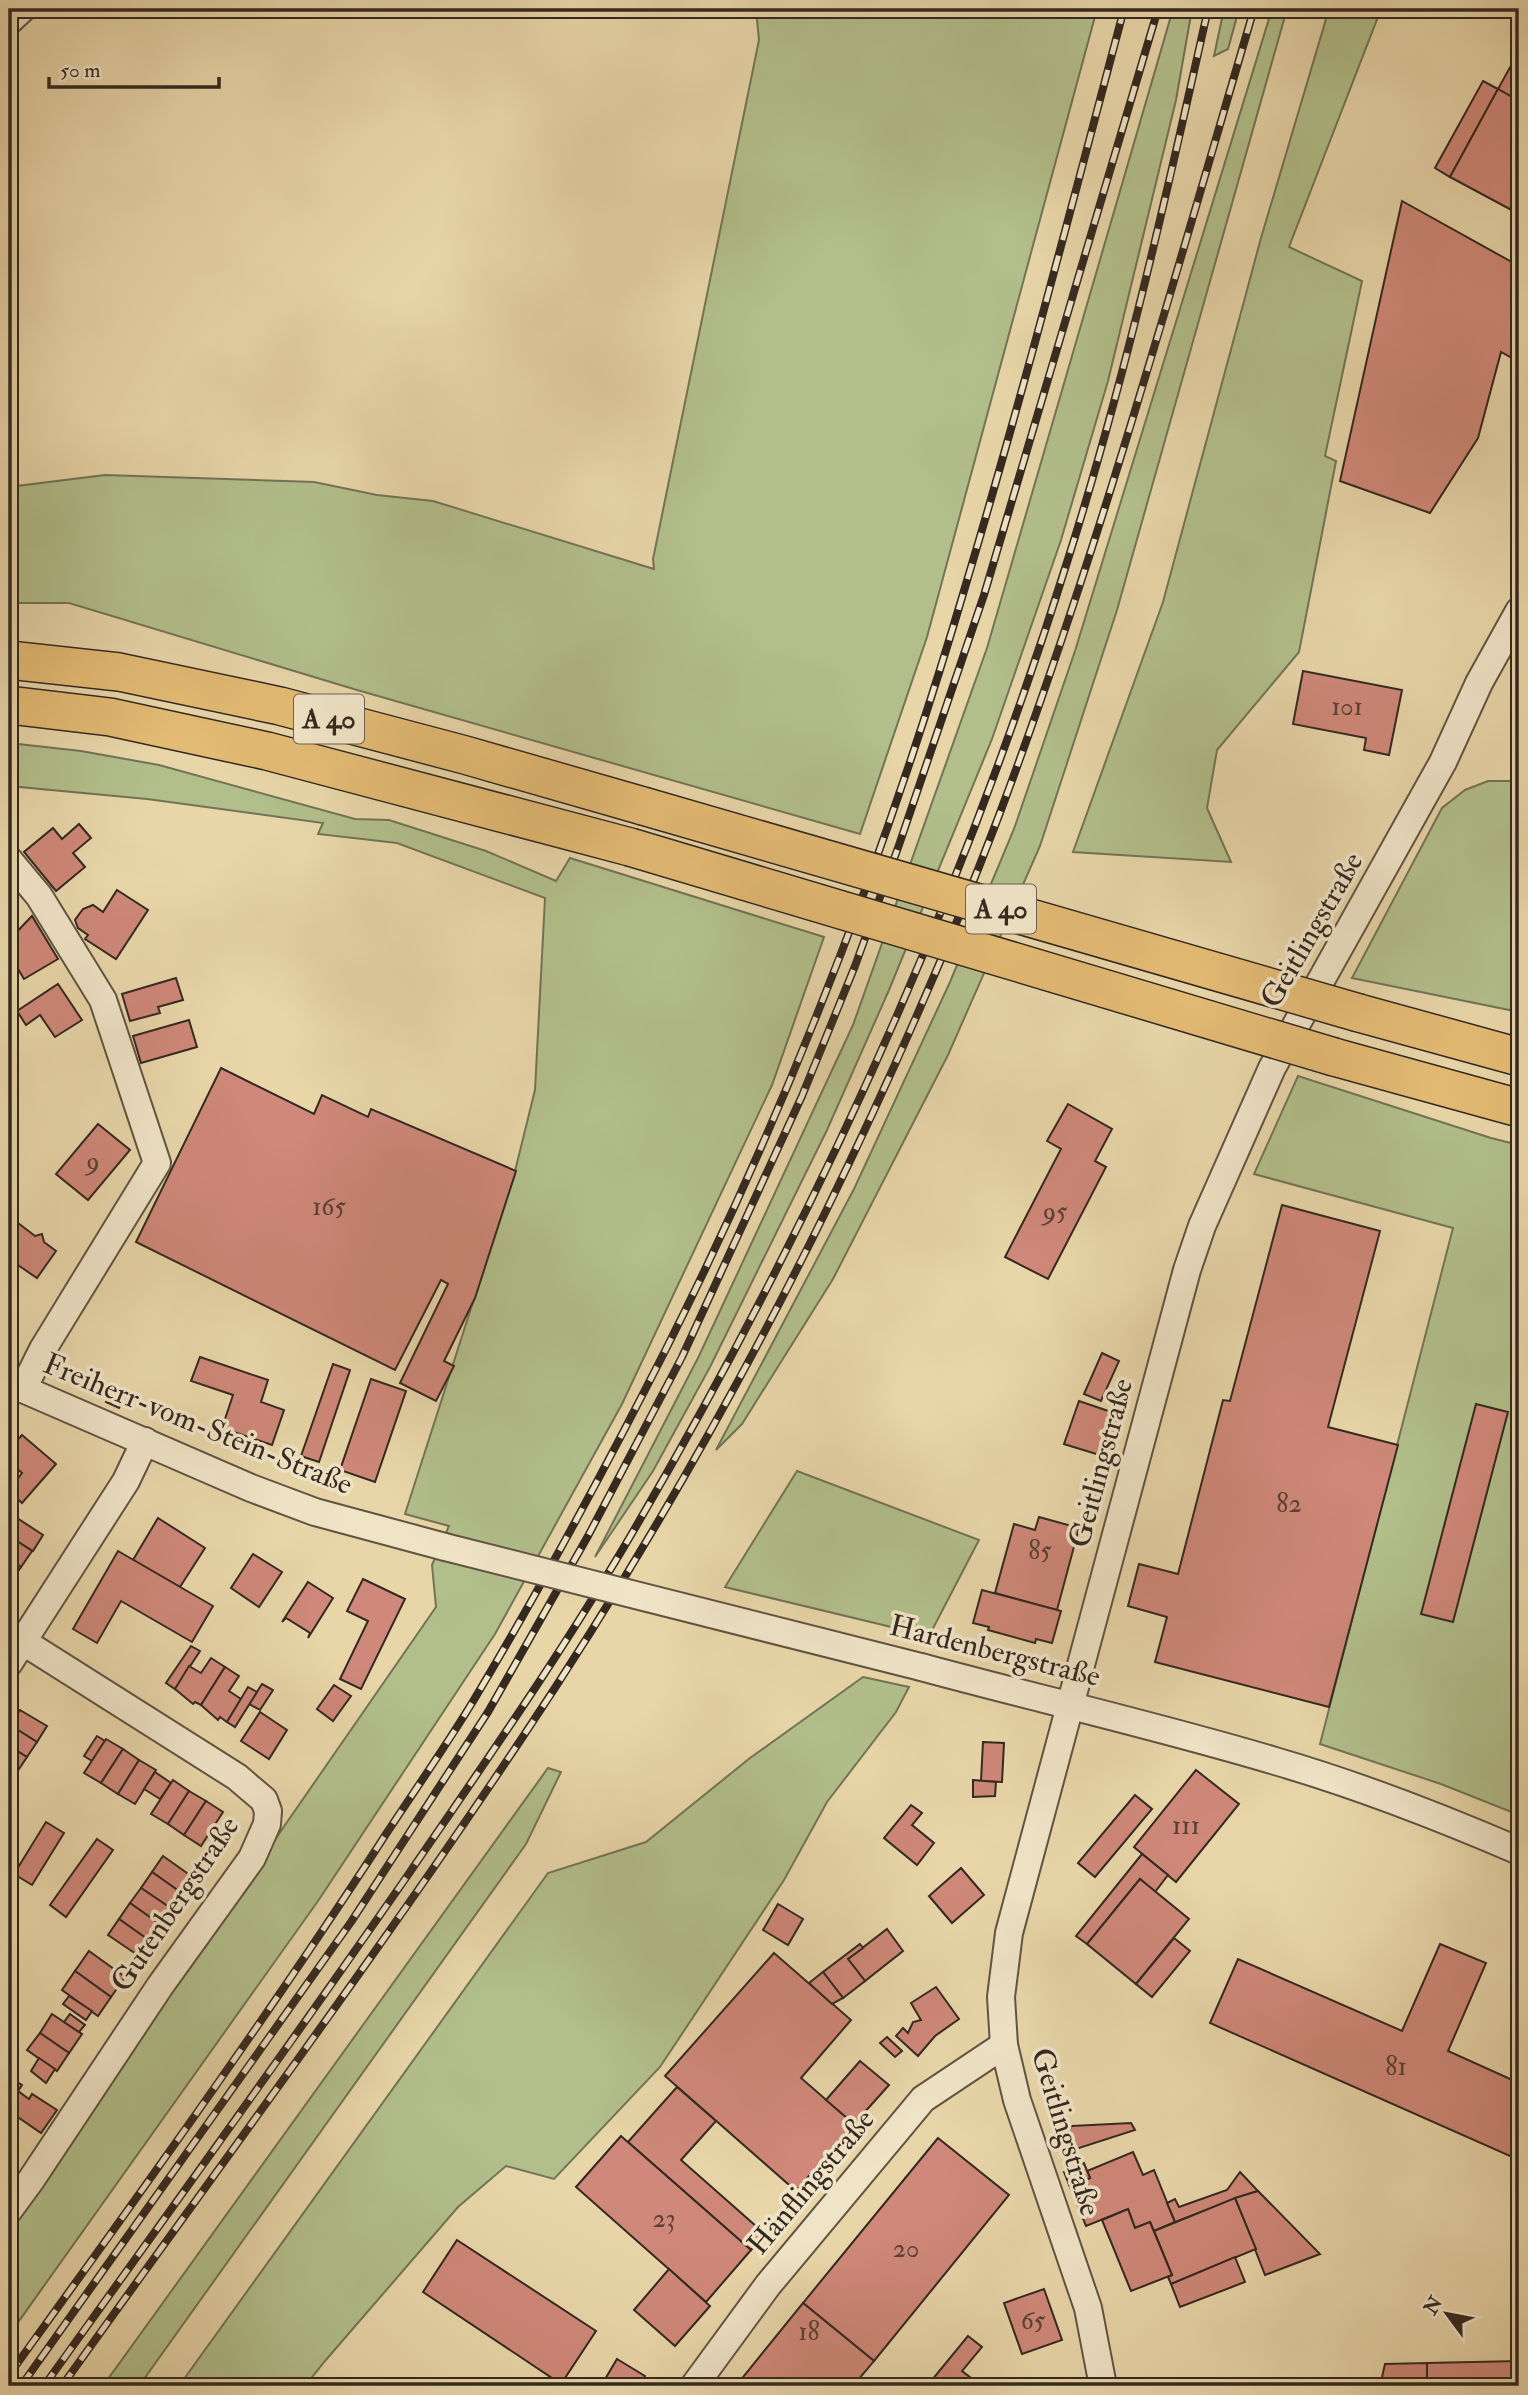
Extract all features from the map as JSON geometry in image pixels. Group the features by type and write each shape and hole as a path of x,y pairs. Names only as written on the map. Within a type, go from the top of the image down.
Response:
{"highway":[{"name":"A 40","path":"9,660 119,672 281,706 465,755 1519,1057"},
{"name":"A 40","path":"9,705 110,717 267,751 630,847 1334,1057 1519,1108"}],"street":[{"path":"9,22 22,9"},
{"name":"Geitlingstraße","path":"1103,2386 1088,2308 1017,2100 1004,2045 1001,1997 1009,1933 1183,1283 1202,1226 1272,1068 1443,762 1479,683 1519,611"},
{"path":"9,860 38,896 103,1000 157,1163 43,1349 16,1386"},
{"name":"Freiherr-vom-Stein-Straße","path":"16,1386 251,1488 315,1512 445,1547"},
{"path":"15,1652 126,1481 145,1441"},
{"name":"Hardenbergstraße","path":"445,1547 1115,1716 1277,1761 1458,1825 1519,1851"},
{"name":"Gutenbergstraße","path":"9,2210 160,1986 252,1858 267,1824 268,1811 264,1800 237,1777 15,1652"},
{"name":"Hänflingstraße","path":"694,2386 768,2285 923,2099 1004,2045"}],"green space":[{"path":"756,9 1097,9 927,637 860,834 357,690 69,603 9,603 9,487 105,475 314,482 377,495 433,501 654,569 653,559 759,40"},
{"path":"1173,9 1192,9 1176,100 1108,381 1061,540 992,739 889,990 827,1130 710,1367 653,1471 595,1557 699,1356 853,1025 987,648"},
{"path":"1224,9 1239,9 1228,49 1214,56"},
{"path":"1272,9 1287,9 1117,610 1040,846 948,1055 833,1279 742,1424 716,1450 854,1189 950,982 1014,829 1075,651"},
{"path":"1329,9 1381,9 1289,247 1362,281 1325,456 1336,461 1299,652 1217,750 1207,808 1231,862 1073,852 1163,602 1261,238"},
{"path":"9,743 81,751 159,765 355,819 389,820 486,851 556,881 570,858 824,937 772,1085 622,1404 495,1634 318,1901 9,2335 9,2228 40,2188 168,1994 436,1607 432,1565 449,1526 405,1514 515,1171 535,1090 545,898 397,843 318,834 323,823 147,799 9,786"},
{"path":"1488,781 1519,781 1519,1012 1352,978 1442,808 1465,790"},
{"path":"1298,1076 1519,1145 1519,1815 1441,1784 1320,1744 1453,1228 1254,1174"},
{"path":"797,1471 979,1540 929,1636 725,1587"},
{"path":"863,1677 909,1687 896,1712 827,1802 784,1880 660,2067 554,2179 506,2166 458,2207 305,2386 179,2386 548,1873 646,1842 750,1758"},
{"path":"548,1768 561,1772 526,1844 139,2386 103,2386"}],"building":[{"path":"1513,62 1519,66 1519,101 1498,89"},
{"path":"1483,81 1498,89 1450,177 1435,168"},
{"path":"1498,89 1519,101 1519,214 1450,177"},
{"path":"1402,201 1519,266 1519,362 1501,352 1478,438 1430,513 1340,481"},
{"path":"1303,671 1402,690 1389,755 1364,750 1366,738 1293,724"},
{"path":"79,824 91,838 73,853 85,867 56,891 24,852 53,828 62,839"},
{"path":"117,890 148,910 116,959 85,939 88,935 78,928 75,920 83,909 93,905 103,912"},
{"path":"32,916 58,959 24,979 9,954 9,940"},
{"path":"176,978 183,1000 158,1007 160,1013 130,1021 122,994"},
{"path":"58,984 82,1020 55,1037 40,1015 26,1025 17,1011"},
{"path":"189,1020 197,1047 141,1063 133,1036"},
{"path":"221,1068 314,1114 322,1095 368,1117 371,1109 516,1171 475,1298 444,1361 454,1366 436,1401 400,1383 448,1284 441,1280 395,1370 136,1242"},
{"path":"1068,1104 1112,1129 1095,1161 1106,1167 1048,1279 1005,1257 1061,1149 1047,1141"},
{"path":"98,1124 130,1150 88,1200 56,1174"},
{"path":"1282,1205 1380,1231 1328,1427 1398,1445 1329,1707 1155,1662 1167,1617 1128,1606 1139,1564 1178,1574 1223,1400 1230,1401"},
{"path":"18,1223 35,1236 42,1234 44,1242 56,1251 37,1278 9,1259 9,1235"},
{"path":"1102,1353 1119,1361 1101,1401 1084,1394"},
{"path":"200,1357 268,1380 261,1402 284,1410 272,1445 222,1428 233,1395 191,1381"},
{"path":"333,1364 350,1370 319,1462 301,1456"},
{"path":"371,1379 406,1391 375,1482 340,1470"},
{"path":"108,1397 121,1403 119,1408 106,1402"},
{"path":"1079,1401 1120,1415 1106,1457 1064,1444"},
{"path":"1476,1404 1508,1412 1453,1622 1421,1614"},
{"path":"22,1435 56,1464 22,1503 9,1491 22,1473 9,1462 9,1449"},
{"path":"1099,1479 1107,1481 1103,1499 1088,1495 1092,1481 1098,1483"},
{"path":"11,1514 43,1535 33,1551 9,1536"},
{"path":"1039,1517 1079,1528 1057,1610 995,1593 1014,1524 1035,1530"},
{"path":"158,1518 205,1548 180,1587 133,1560"},
{"path":"9,1536 32,1551 21,1567 9,1559"},
{"path":"118,1551 213,1606 192,1642 121,1601 97,1643 73,1629"},
{"path":"253,1554 282,1572 259,1607 231,1588"},
{"path":"9,1559 21,1567 10,1583 9,1582"},
{"path":"363,1579 405,1599 361,1689 340,1679 368,1621 347,1611"},
{"path":"308,1582 333,1598 308,1638 310,1633 286,1618 282,1622"},
{"path":"982,1590 1061,1611 1052,1643 1036,1639 1035,1643 973,1623"},
{"path":"191,1646 200,1651 175,1689 166,1683"},
{"path":"211,1658 225,1667 201,1705 195,1702 193,1704 175,1689 189,1666 201,1673"},
{"path":"225,1667 239,1676 229,1691 241,1699 227,1722 220,1717 218,1720 201,1705"},
{"path":"262,1684 273,1690 260,1710 249,1704"},
{"path":"334,1685 351,1696 333,1721 317,1709"},
{"path":"248,1687 257,1692 235,1727 227,1722"},
{"path":"20,1710 47,1726 37,1742 10,1725"},
{"path":"260,1712 287,1730 269,1759 241,1741"},
{"path":"10,1725 37,1742 27,1757 9,1746"},
{"path":"97,1736 105,1741 92,1761 84,1756"},
{"path":"106,1739 123,1749 101,1783 84,1773"},
{"path":"983,1742 1004,1743 1002,1782 981,1781"},
{"path":"9,1746 27,1757 17,1772 9,1767"},
{"path":"123,1749 139,1760 118,1794 101,1783"},
{"path":"139,1760 156,1770 135,1804 118,1794"},
{"path":"9,1767 17,1772 9,1786"},
{"path":"1196,1770 1239,1804 1176,1882 1134,1847"},
{"path":"155,1772 171,1783 160,1799 144,1789"},
{"path":"173,1780 189,1791 168,1824 151,1814"},
{"path":"973,1780 996,1782 995,1796 973,1797"},
{"path":"189,1791 206,1801 184,1835 168,1824"},
{"path":"1135,1795 1152,1809 1095,1877 1078,1863"},
{"path":"206,1801 223,1812 201,1846 184,1835"},
{"path":"911,1805 922,1813 912,1825 934,1843 917,1865 884,1838"},
{"path":"46,1822 64,1833 32,1885 14,1874"},
{"path":"97,1839 113,1850 66,1917 50,1905"},
{"path":"1142,1854 1168,1875 1155,1892 1140,1879 1087,1944 1076,1936"},
{"path":"163,1856 194,1878 183,1894 152,1872"},
{"path":"961,1868 984,1895 952,1923 929,1896"},
{"path":"152,1872 183,1894 172,1909 141,1888"},
{"path":"1140,1879 1189,1919 1136,1984 1087,1944"},
{"path":"141,1888 172,1909 161,1925 130,1903"},
{"path":"130,1903 161,1925 150,1941 119,1919"},
{"path":"778,1904 803,1919 788,1945 763,1930"},
{"path":"119,1919 150,1941 139,1956 108,1935"},
{"path":"887,1929 903,1951 865,1981 848,1959"},
{"path":"1174,1938 1190,1951 1152,1997 1136,1984"},
{"path":"860,1944 863,1948 848,1959 865,1981 843,1998 823,1972"},
{"path":"1440,1944 1486,1963 1448,2051 1519,2083 1519,2160 1210,2023 1238,1959 1402,2031"},
{"path":"89,1951 125,1977 111,1997 75,1971"},
{"path":"774,1953 851,2020 801,2078 854,2124 796,2191 665,2076"},
{"path":"75,1971 111,1997 98,2016 62,1990"},
{"path":"823,1972 843,1998 832,2004 809,1983"},
{"path":"936,1987 959,2019 935,2036 918,2056 896,2036 903,2028 908,2033 913,2022 921,2020 911,2003"},
{"path":"69,1996 92,2011 86,2020 63,2004"},
{"path":"52,2014 82,2034 69,2053 40,2033"},
{"path":"70,2014 85,2025 79,2032 64,2022"},
{"path":"40,2033 69,2053 57,2071 27,2050"},
{"path":"887,2037 902,2051 895,2057 880,2043"},
{"path":"39,2058 55,2069 46,2083 31,2071"},
{"path":"860,2061 889,2085 854,2124 826,2100"},
{"path":"9,2077 22,2085 18,2091 29,2099 32,2094 57,2110 41,2133 9,2111"},
{"path":"677,2087 716,2121 681,2160 765,2234 751,2250 628,2142"},
{"path":"1131,2123 1135,2130 1076,2149 1068,2144 1065,2136 1072,2126"},
{"path":"621,2136 751,2250 706,2302 576,2187"},
{"path":"938,2138 1009,2195 874,2361 803,2303"},
{"path":"1133,2152 1143,2175 1154,2170 1175,2222 1154,2231 1150,2222 1135,2228 1128,2209 1086,2226 1070,2187 1090,2178 1087,2171"},
{"path":"1084,2163 1090,2178 1070,2187 1064,2172"},
{"path":"1240,2172 1258,2191 1175,2222 1167,2203 1175,2199 1179,2207 1227,2190"},
{"path":"1258,2191 1320,2254 1265,2275 1235,2198"},
{"path":"1235,2198 1256,2249 1171,2284 1168,2277 1172,2275 1154,2231"},
{"path":"1128,2209 1135,2228 1150,2222 1172,2275 1131,2291 1102,2220"},
{"path":"457,2240 596,2331 561,2384 423,2292"},
{"path":"1235,2257 1245,2282 1180,2307 1171,2284"},
{"path":"669,2269 710,2306 675,2346 634,2310"},
{"path":"1044,2289 1062,2340 1022,2354 1004,2303"},
{"path":"803,2303 874,2361 853,2386 754,2386 743,2377"},
{"path":"968,2336 982,2347 962,2371 971,2378 964,2386 955,2380 950,2386 927,2386"},
{"path":"617,2359 645,2376 639,2386 601,2386"},
{"path":"1519,2361 1519,2386 1427,2386 1427,2363"},
{"path":"1427,2363 1427,2386 1380,2386 1385,2364"}],"railway":[{"path":"9,2375 249,2038 465,1715 597,1481 711,1257 795,1069 870,877 904,780 1008,441 1124,9"},
{"path":"21,2386 351,1922 488,1712 588,1536 682,1357 802,1096 855,966 899,845 984,595 1158,9"},
{"path":"44,2386 365,1937 551,1663 631,1535 697,1418 761,1300 821,1179 932,934 1027,683 1069,556 1109,420 1161,215 1208,9"},
{"path":"62,2386 410,1902 564,1675 644,1546 720,1414 791,1281 894,1067 998,818 1069,618 1134,416 1254,9"}]}
